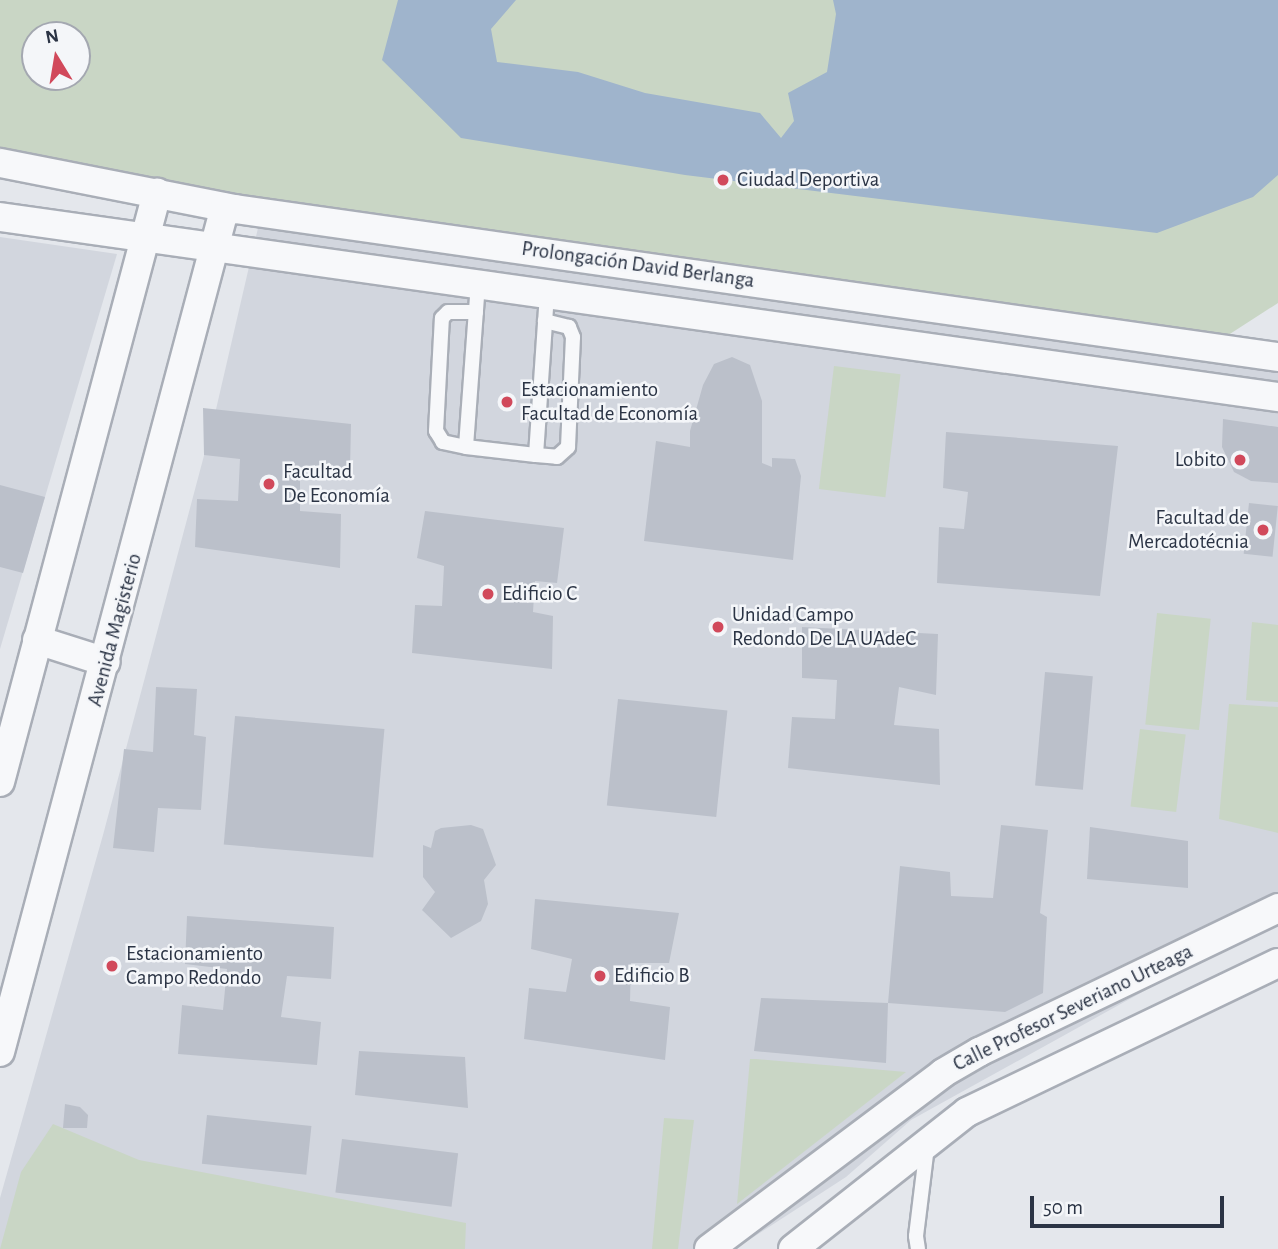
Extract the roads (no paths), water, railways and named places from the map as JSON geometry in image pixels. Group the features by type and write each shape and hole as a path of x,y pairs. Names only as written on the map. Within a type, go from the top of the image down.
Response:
{"street":[{"name":"Prolongación David Berlanga","path":"0,163 225,207 1278,357"},
{"path":"0,782 157,193"},
{"name":"Avenida Magisterio","path":"0,1052 217,248 225,207"},
{"name":"Prolongación David Berlanga","path":"0,217 1278,397"},
{"path":"37,640 106,662"},
{"name":"Calle Profesor Severiano Urteaga","path":"709,1249 943,1073 1011,1035 1278,908"},
{"name":"Calle Profesor Severiano Urteaga","path":"803,1248 928,1141 967,1112 1278,963"},
{"path":"943,1073 967,1112"}],"lane":[{"path":"466,447 478,283"},
{"path":"536,456 547,292"},
{"path":"476,312 448,312 442,318 436,431 443,442 466,447 557,457 568,447 573,337 569,327 545,321"},
{"path":"918,1249 916,1236 928,1141"}],"water":[{"path":"398,0 516,0 491,29 497,62 578,72 645,93 760,113 781,138 794,121 788,93 827,72 836,14 833,0 1278,0 1278,175 1253,197 1157,233 685,175 461,138 382,60"}],"place":[{"name":"Ciudad Deportiva","path":"723,180"},
{"name":"Estacionamiento Facultad de Economía","path":"507,402"},
{"name":"Lobito","path":"1240,460"},
{"name":"Facultad De Economía","path":"269,484"},
{"name":"Facultad de Mercadotécnia","path":"1263,530"},
{"name":"Edificio C","path":"488,594"},
{"name":"Unidad Campo Redondo De LA UAdeC","path":"718,627"},
{"name":"Estacionamiento Campo Redondo","path":"112,966"},
{"name":"Edificio B","path":"600,976"}]}
